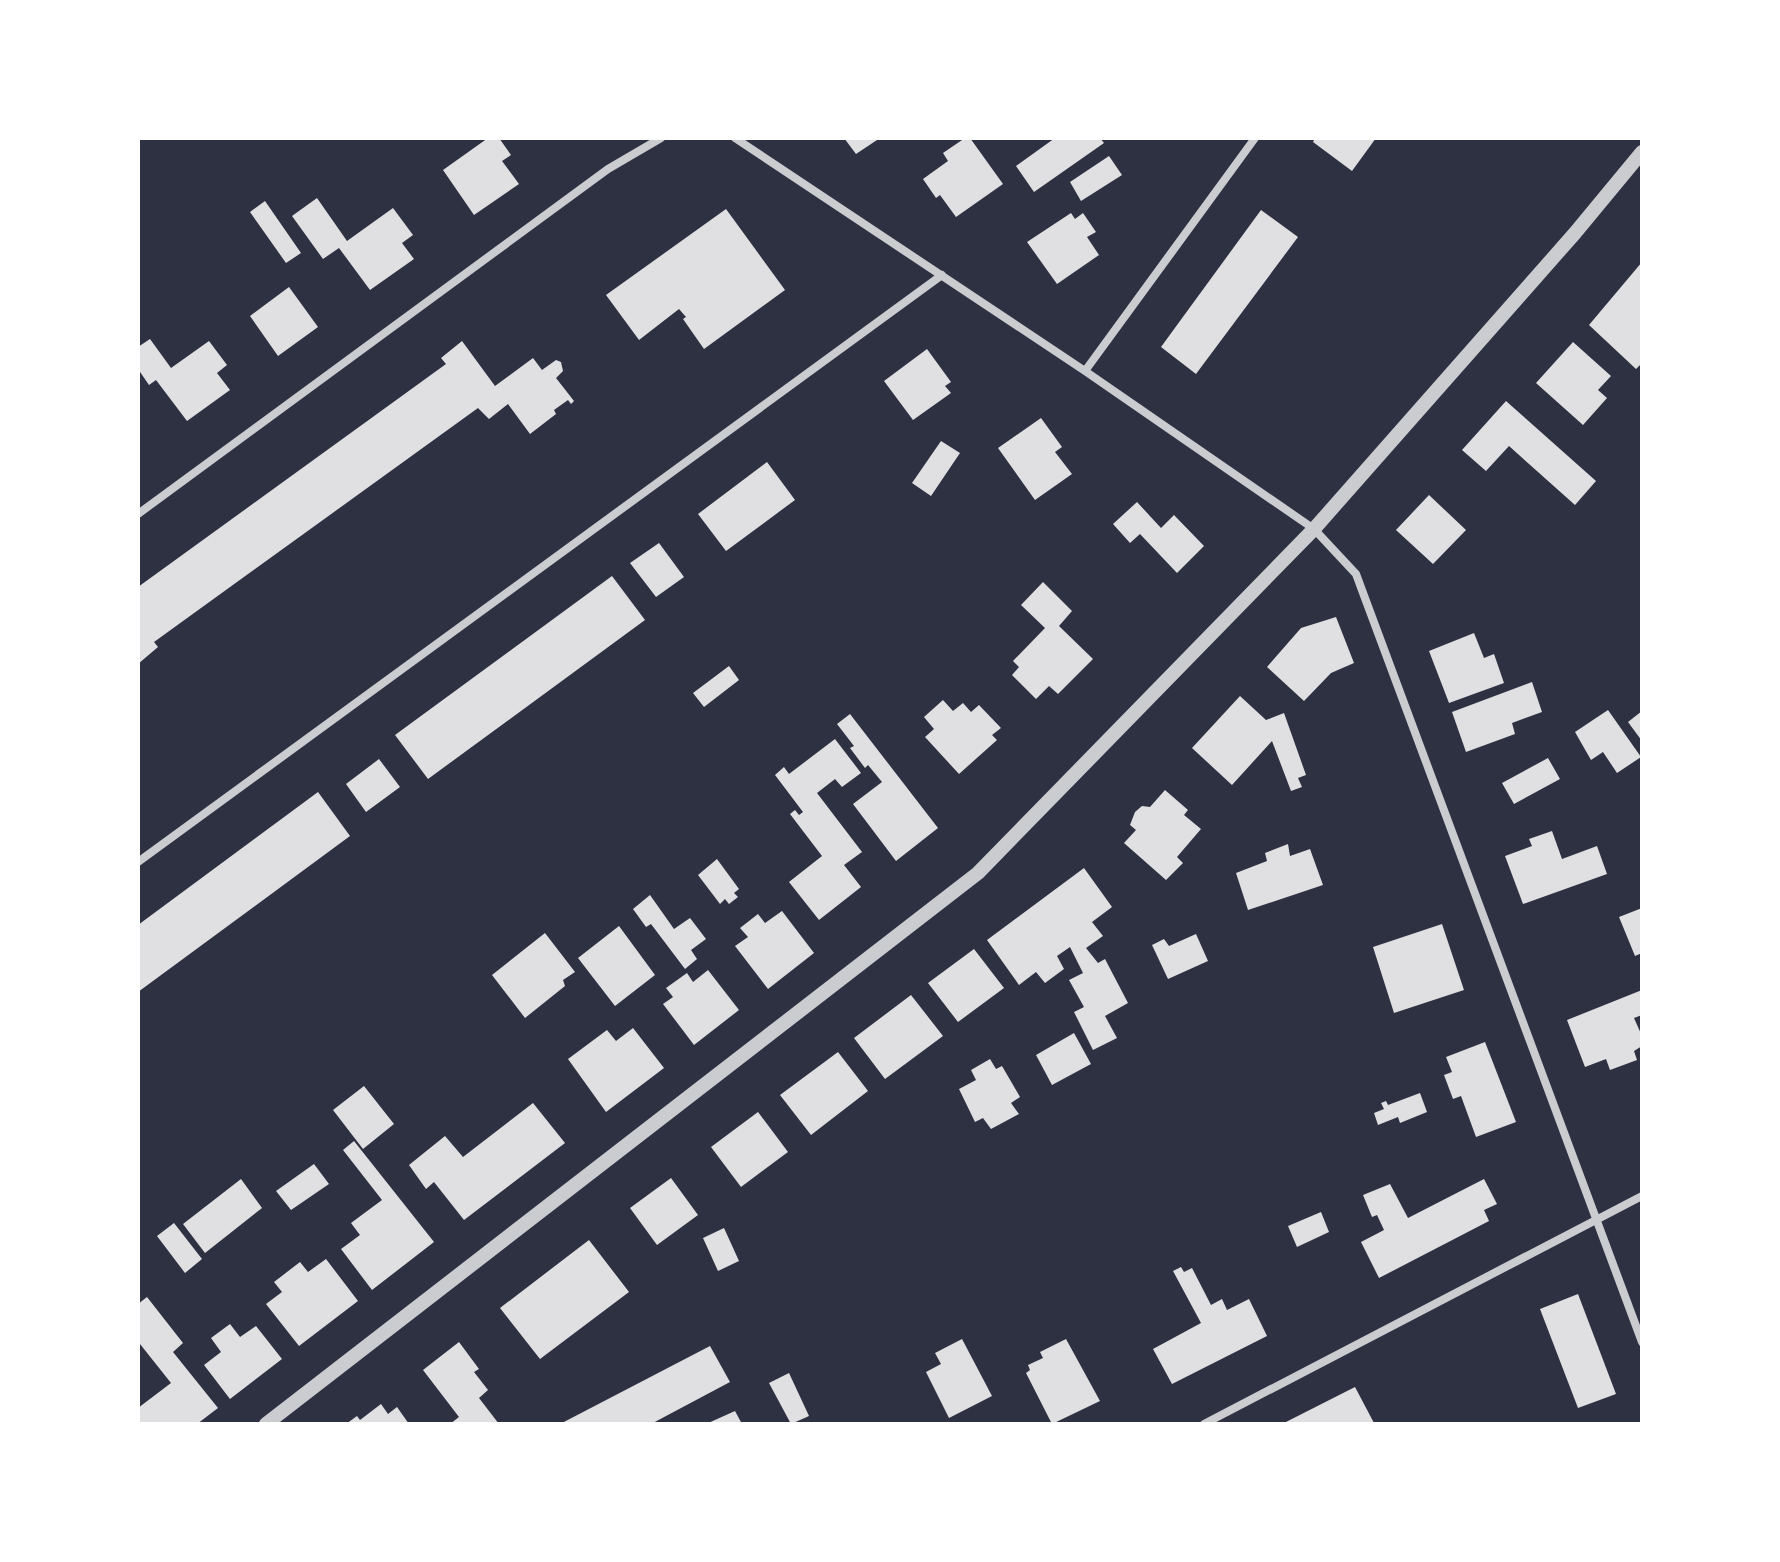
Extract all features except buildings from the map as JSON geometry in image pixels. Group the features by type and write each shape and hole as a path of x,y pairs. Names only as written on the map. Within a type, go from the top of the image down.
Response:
{"street":[{"path":"138,514 608,169 661,138"},
{"path":"735,138 1085,371 1314,529 1356,574 1642,1342"},
{"path":"1085,371 1255,138"},
{"path":"266,1424 978,873 1314,529 1575,233 1642,152"},
{"path":"138,862 942,275"},
{"path":"1204,1424 1642,1196"}]}
